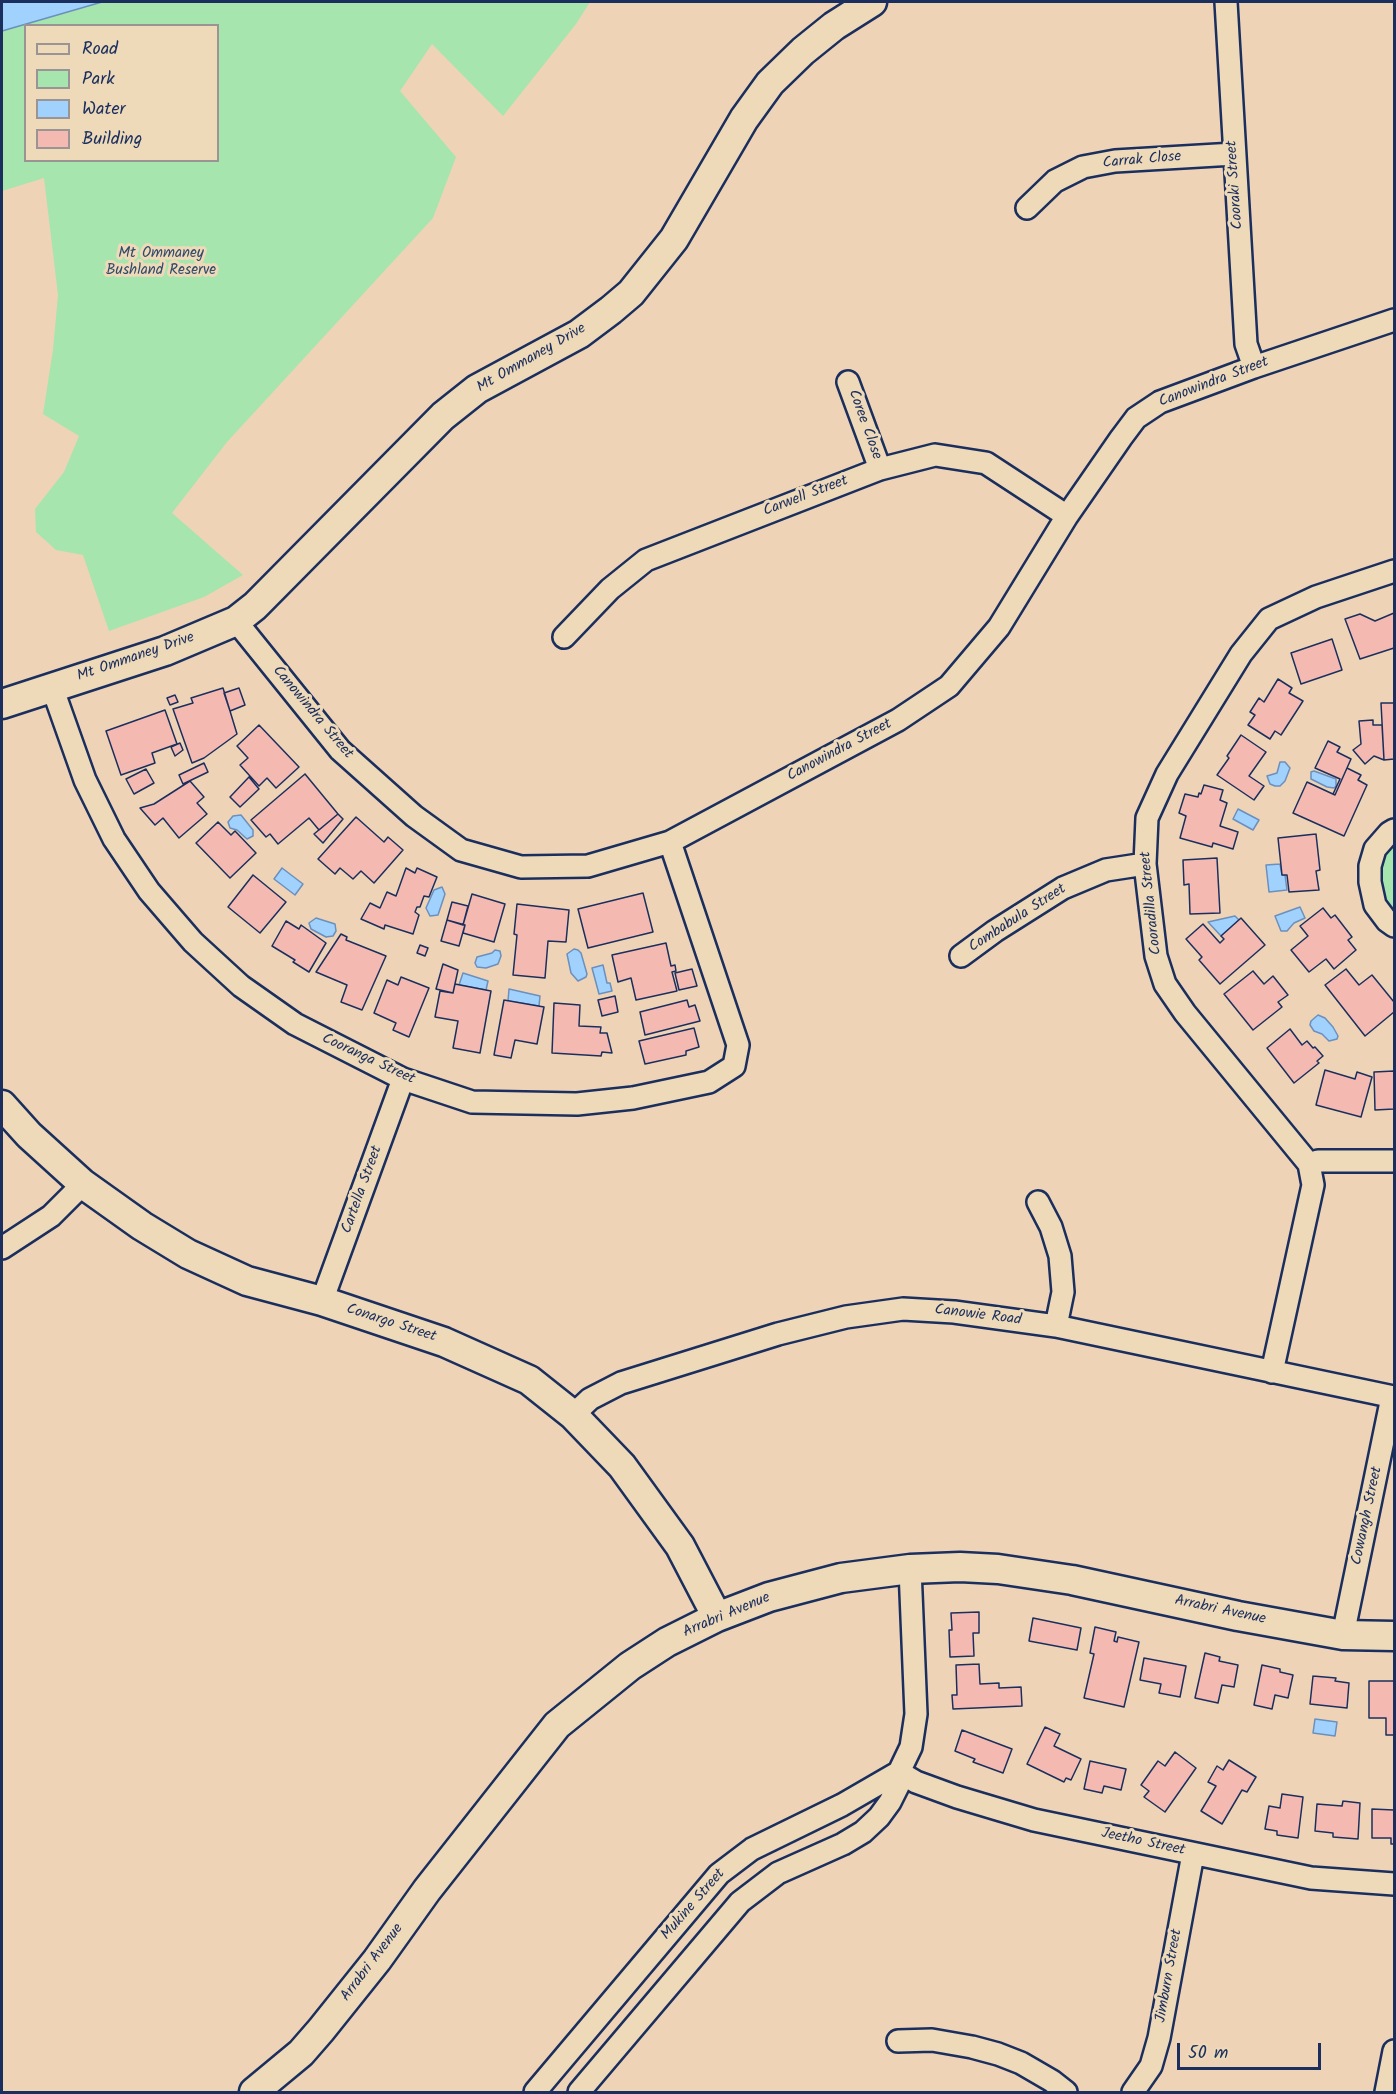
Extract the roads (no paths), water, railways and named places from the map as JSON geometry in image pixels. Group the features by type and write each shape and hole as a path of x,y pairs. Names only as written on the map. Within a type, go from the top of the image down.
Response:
{"street":[{"name":"Mt Ommaney Drive","path":"2,704 165,651 236,621 255,606 443,416 477,389 579,334 631,293 674,239 744,119 770,83 803,51 834,26 872,2"},
{"name":"Cooraki Street","path":"1226,2 1246,344 1254,367"},
{"name":"Carrak Close","path":"1028,208 1055,181 1083,167 1115,161 1234,154"},
{"name":"Canowindra Street","path":"236,621 340,750 414,816 461,850 520,867 588,866 670,842 898,720 949,686 999,627 1067,516 1136,418 1160,402 1254,367 1395,320"},
{"name":"Coree Close","path":"848,382 880,469"},
{"name":"Carwell Street","path":"564,637 610,589 646,560 880,469 936,455 986,463 1067,516"},
{"name":"Cooradilla Street","path":"1310,1164 1185,1013 1165,984 1156,956 1145,864 1147,818 1167,774 1241,654 1269,619 1316,597 1395,571"},
{"name":"Cooranga Street","path":"52,687 85,780 114,839 149,891 193,942 241,987 295,1024 403,1079 472,1102 577,1104 633,1098 709,1082 734,1066 738,1046 670,842"},
{"path":"1395,830 1389,833 1375,849 1370,866 1370,882 1375,905 1395,926"},
{"name":"Combabula Street","path":"961,956 995,931 1063,888 1107,870 1145,864"},
{"name":"Cartella Street","path":"322,1301 403,1079"},
{"name":"Conargo Street","path":"2,1105 29,1135 82,1184 142,1226 188,1254 247,1281 322,1301 444,1342 529,1380 573,1415 622,1466 680,1546 717,1617"},
{"path":"1272,1372 1313,1185 1310,1164 1318,1161 1395,1161"},
{"path":"2,1248 51,1216 82,1184"},
{"path":"1038,1202 1051,1227 1060,1256 1063,1292 1056,1326"},
{"name":"Canowie Road","path":"573,1415 590,1399 621,1383 778,1334 846,1317 903,1309 954,1312 1056,1326 1394,1397"},
{"name":"Cowangh Street","path":"1343,1635 1394,1397"},
{"name":"Arrabri Avenue","path":"254,2092 301,2052 321,2030 377,1960 427,1890 557,1725 630,1666 667,1642 717,1617 769,1597 842,1578 910,1569 960,1566 1072,1580 1238,1616 1343,1635 1395,1636"},
{"path":"579,2092 740,1902 778,1873 843,1844 863,1832 879,1817 890,1802 898,1786 899,1772 911,1747 916,1714 910,1569"},
{"name":"Jeetho Street","path":"899,1772 916,1782 957,1797 1035,1820 1311,1878 1395,1884"},
{"name":"Mukine Street","path":"535,2092 719,1874 752,1849 853,1800 899,1772"},
{"name":"Jimburn Street","path":"1133,2092 1151,2066 1159,2038 1193,1854"},
{"path":"898,2041 932,2040 998,2054 1021,2063 1066,2092"},
{"path":"1386,2092 1395,2051"}],"water":[{"path":"2,2 102,2 24,24 2,31"},
{"path":"1280,762 1285,762 1290,768 1285,781 1280,786 1275,786 1270,784 1267,776 1277,773"},
{"path":"1311,772 1336,779 1336,786 1327,787 1311,779"},
{"path":"1238,809 1259,820 1253,830 1233,819"},
{"path":"241,815 253,830 253,836 247,839 237,830 230,828 228,822 233,816"},
{"path":"1280,864 1282,875 1285,875 1287,890 1269,892 1266,865"},
{"path":"282,868 303,884 295,895 274,879"},
{"path":"442,887 445,894 438,915 430,916 426,908 434,890"},
{"path":"1300,907 1305,918 1294,923 1287,931 1281,931 1275,916"},
{"path":"1235,916 1239,920 1221,936 1208,922"},
{"path":"316,918 335,924 336,931 333,936 326,937 311,929 309,923"},
{"path":"574,949 581,953 587,974 578,981 571,973 567,954"},
{"path":"495,950 500,951 498,964 486,968 477,967 475,963 477,957"},
{"path":"603,965 607,983 610,983 612,991 599,994 592,968"},
{"path":"463,973 488,981 486,990 459,985"},
{"path":"509,989 540,996 539,1006 508,1001"},
{"path":"1318,1015 1325,1018 1333,1027 1338,1036 1337,1039 1329,1041 1322,1034 1314,1031 1310,1025 1311,1021"},
{"path":"1315,1719 1337,1722 1335,1736 1313,1733"}],"park label":[{"name":"Mt Ommaney Bushland Reserve","path":"161,262"}]}
